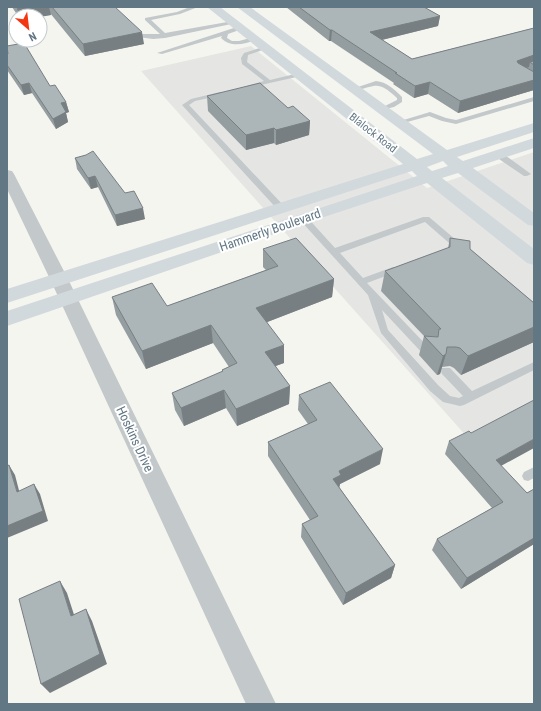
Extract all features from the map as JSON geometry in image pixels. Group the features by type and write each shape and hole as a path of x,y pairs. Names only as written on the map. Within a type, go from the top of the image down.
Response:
{"main road":[{"name":"Blalock Road","path":"212,7 233,28 254,39 266,48 534,259"},
{"name":"Blalock Road","path":"243,7 534,221"},
{"path":"266,48 292,42"},
{"name":"Hammerly Boulevard","path":"7,319 64,289 281,208 534,127"},
{"name":"Hammerly Boulevard","path":"7,296 64,289 303,218 534,143"}],"street":[{"name":"Hoskins Drive","path":"7,174 64,289 261,704"}],"lane":[{"path":"165,36 147,19 178,13 195,7"},
{"path":"127,23 134,32 140,36 165,36 233,28"},
{"path":"233,28 224,38 230,42 254,39"},
{"path":"160,53 233,28"},
{"path":"266,48 246,54 244,63 269,82"},
{"path":"239,90 300,75"},
{"path":"356,89 379,83 384,84 400,98 400,101 392,106 382,109"},
{"path":"231,91 193,100 185,105 281,208"},
{"path":"400,122 430,114 444,120 456,122 534,99"},
{"path":"499,155 527,174"},
{"path":"303,218 372,294 428,352"},
{"path":"334,252 426,219 457,248"},
{"path":"361,282 406,265"},
{"path":"372,294 384,331 434,388 447,399 460,402 534,366"},
{"path":"446,371 471,397"}],"shaded area":[{"path":"251,46 427,188 534,152 534,405 468,438 141,71"}],"building":[{"path":"52,7 115,7 142,32 83,44"},
{"path":"299,7 424,7 440,16 370,32 412,59 534,28 534,55 517,61 534,72 534,80 460,101 430,82 415,86 330,30"},
{"path":"7,46 8,48 27,48 50,86 55,85 66,102 61,103 66,112 53,119 29,83 21,85 7,65"},
{"path":"260,83 288,108 293,106 310,121 276,130 274,128 246,135 207,96"},
{"path":"93,151 125,193 134,191 143,208 115,215 95,176 88,178 75,158"},
{"path":"296,238 334,279 256,308 284,345 265,352 290,386 236,409 224,390 181,408 172,393 223,371 222,370 237,363 211,325 142,351 112,297 152,283 167,306 278,266 263,249"},
{"path":"450,238 470,241 470,249 534,303 534,327 468,356 460,348 447,347 446,354 443,356 424,336 438,337 439,329 441,329 385,271 450,247"},
{"path":"330,382 383,449 339,471 341,475 333,479 395,565 346,593 302,524 318,516 268,442 317,420 299,395"},
{"path":"534,400 534,439 496,460 527,493 534,489 534,538 467,578 437,539 503,502 449,441 469,431 471,433"},
{"path":"9,465 17,492 34,484 43,511 7,526 7,466"},
{"path":"60,581 71,616 86,609 100,654 41,684 19,599"}]}
